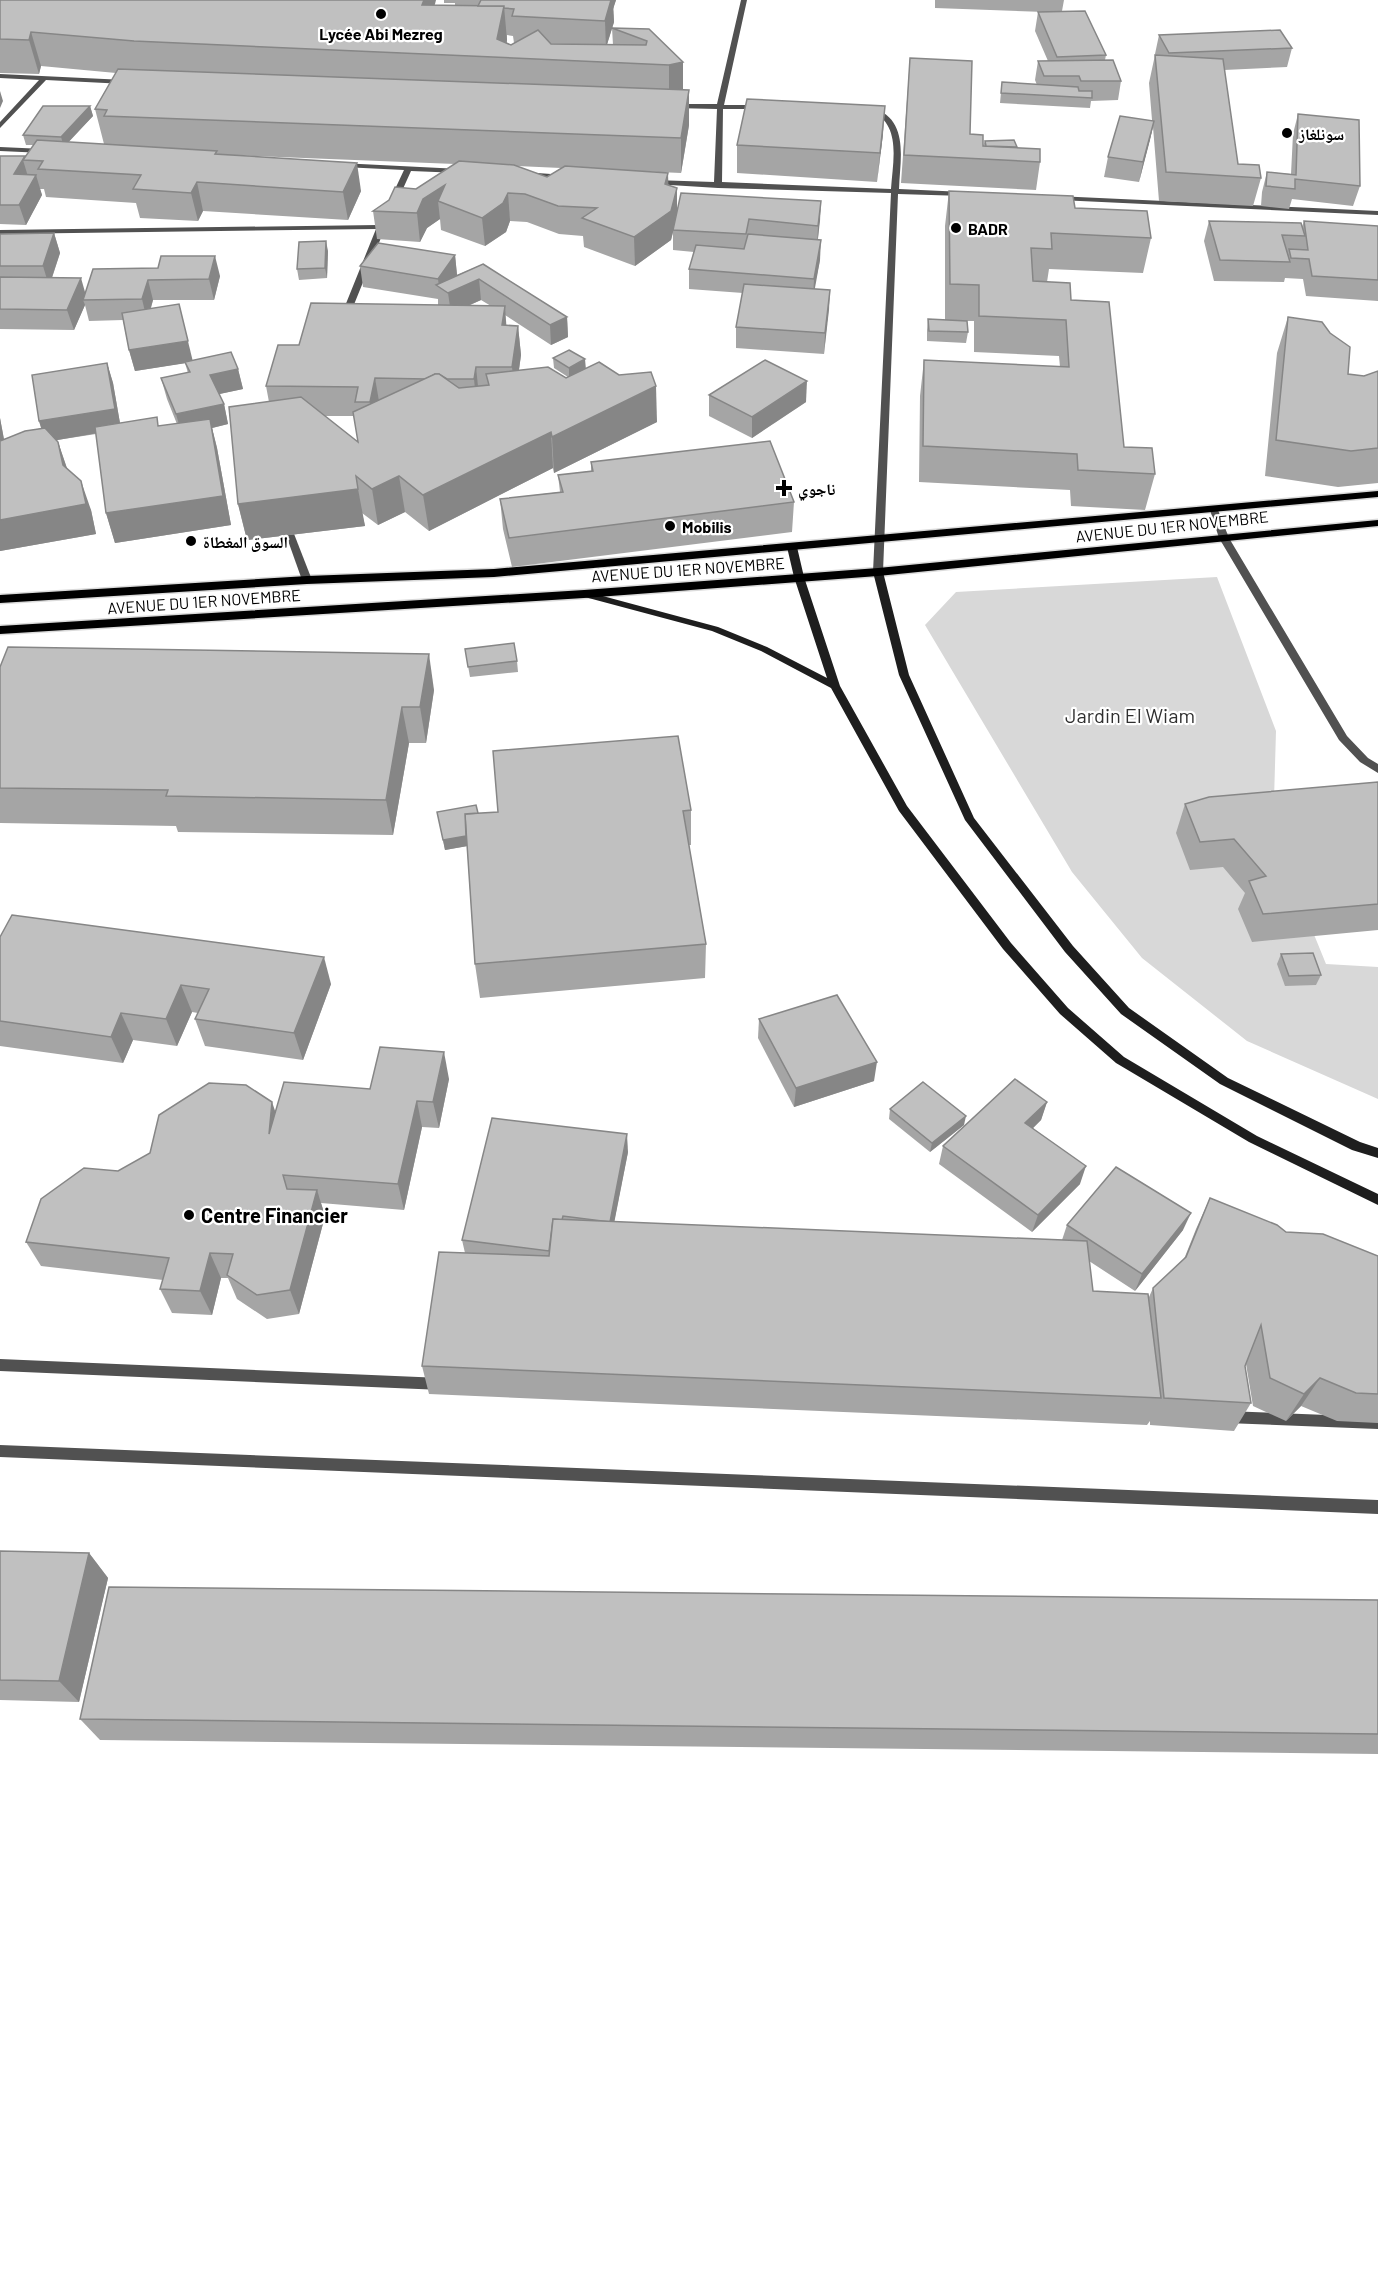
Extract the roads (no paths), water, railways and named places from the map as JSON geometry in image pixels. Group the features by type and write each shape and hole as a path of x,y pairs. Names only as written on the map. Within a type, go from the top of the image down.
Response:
{"main road":[{"name":"AVENUE DU 1ER NOVEMBRE","path":"0,599 307,580 494,573 1378,494"},
{"name":"AVENUE DU 1ER NOVEMBRE","path":"0,630 584,594 878,572 1378,523"},
{"path":"792,547 799,577 835,686 903,808 1007,946 1064,1011 1131,1066 1253,1139 1378,1200"},
{"path":"878,572 904,675 970,820 1069,949 1125,1011 1224,1081 1356,1146 1378,1154"},
{"path":"584,594 715,628 764,649 835,686"}],"street":[{"path":"718,186 720,108 744,0"},
{"path":"0,76 139,82"},
{"path":"0,126 44,78"},
{"path":"661,105 720,108 768,107"},
{"path":"859,107 884,115 889,119 896,133 878,572"},
{"path":"0,149 58,152"},
{"path":"339,165 468,171"},
{"path":"337,322 349,307 381,227 408,168"},
{"path":"516,174 575,177"},
{"path":"646,182 976,195"},
{"path":"1047,198 1378,213"},
{"path":"0,232 381,227"},
{"path":"1214,510 1224,538 1343,738 1364,760 1378,769"},
{"path":"283,515 307,580"},
{"path":"0,1365 455,1384"},
{"path":"1210,1416 1378,1423"},
{"path":"0,1451 1378,1507"}],"place":[{"name":"Lycée Abi Mezreg","path":"381,14"},
{"name":"سونلغاز","path":"1287,133"},
{"name":"BADR","path":"956,228"},
{"name":"ناجوي","path":"784,488"},
{"name":"Mobilis","path":"670,526"},
{"name":"السوق المغطاة","path":"191,541"},
{"name":"Centre Financier","path":"189,1215"}],"park label":[{"name":"Jardin El Wiam","path":"1130,715"}]}
